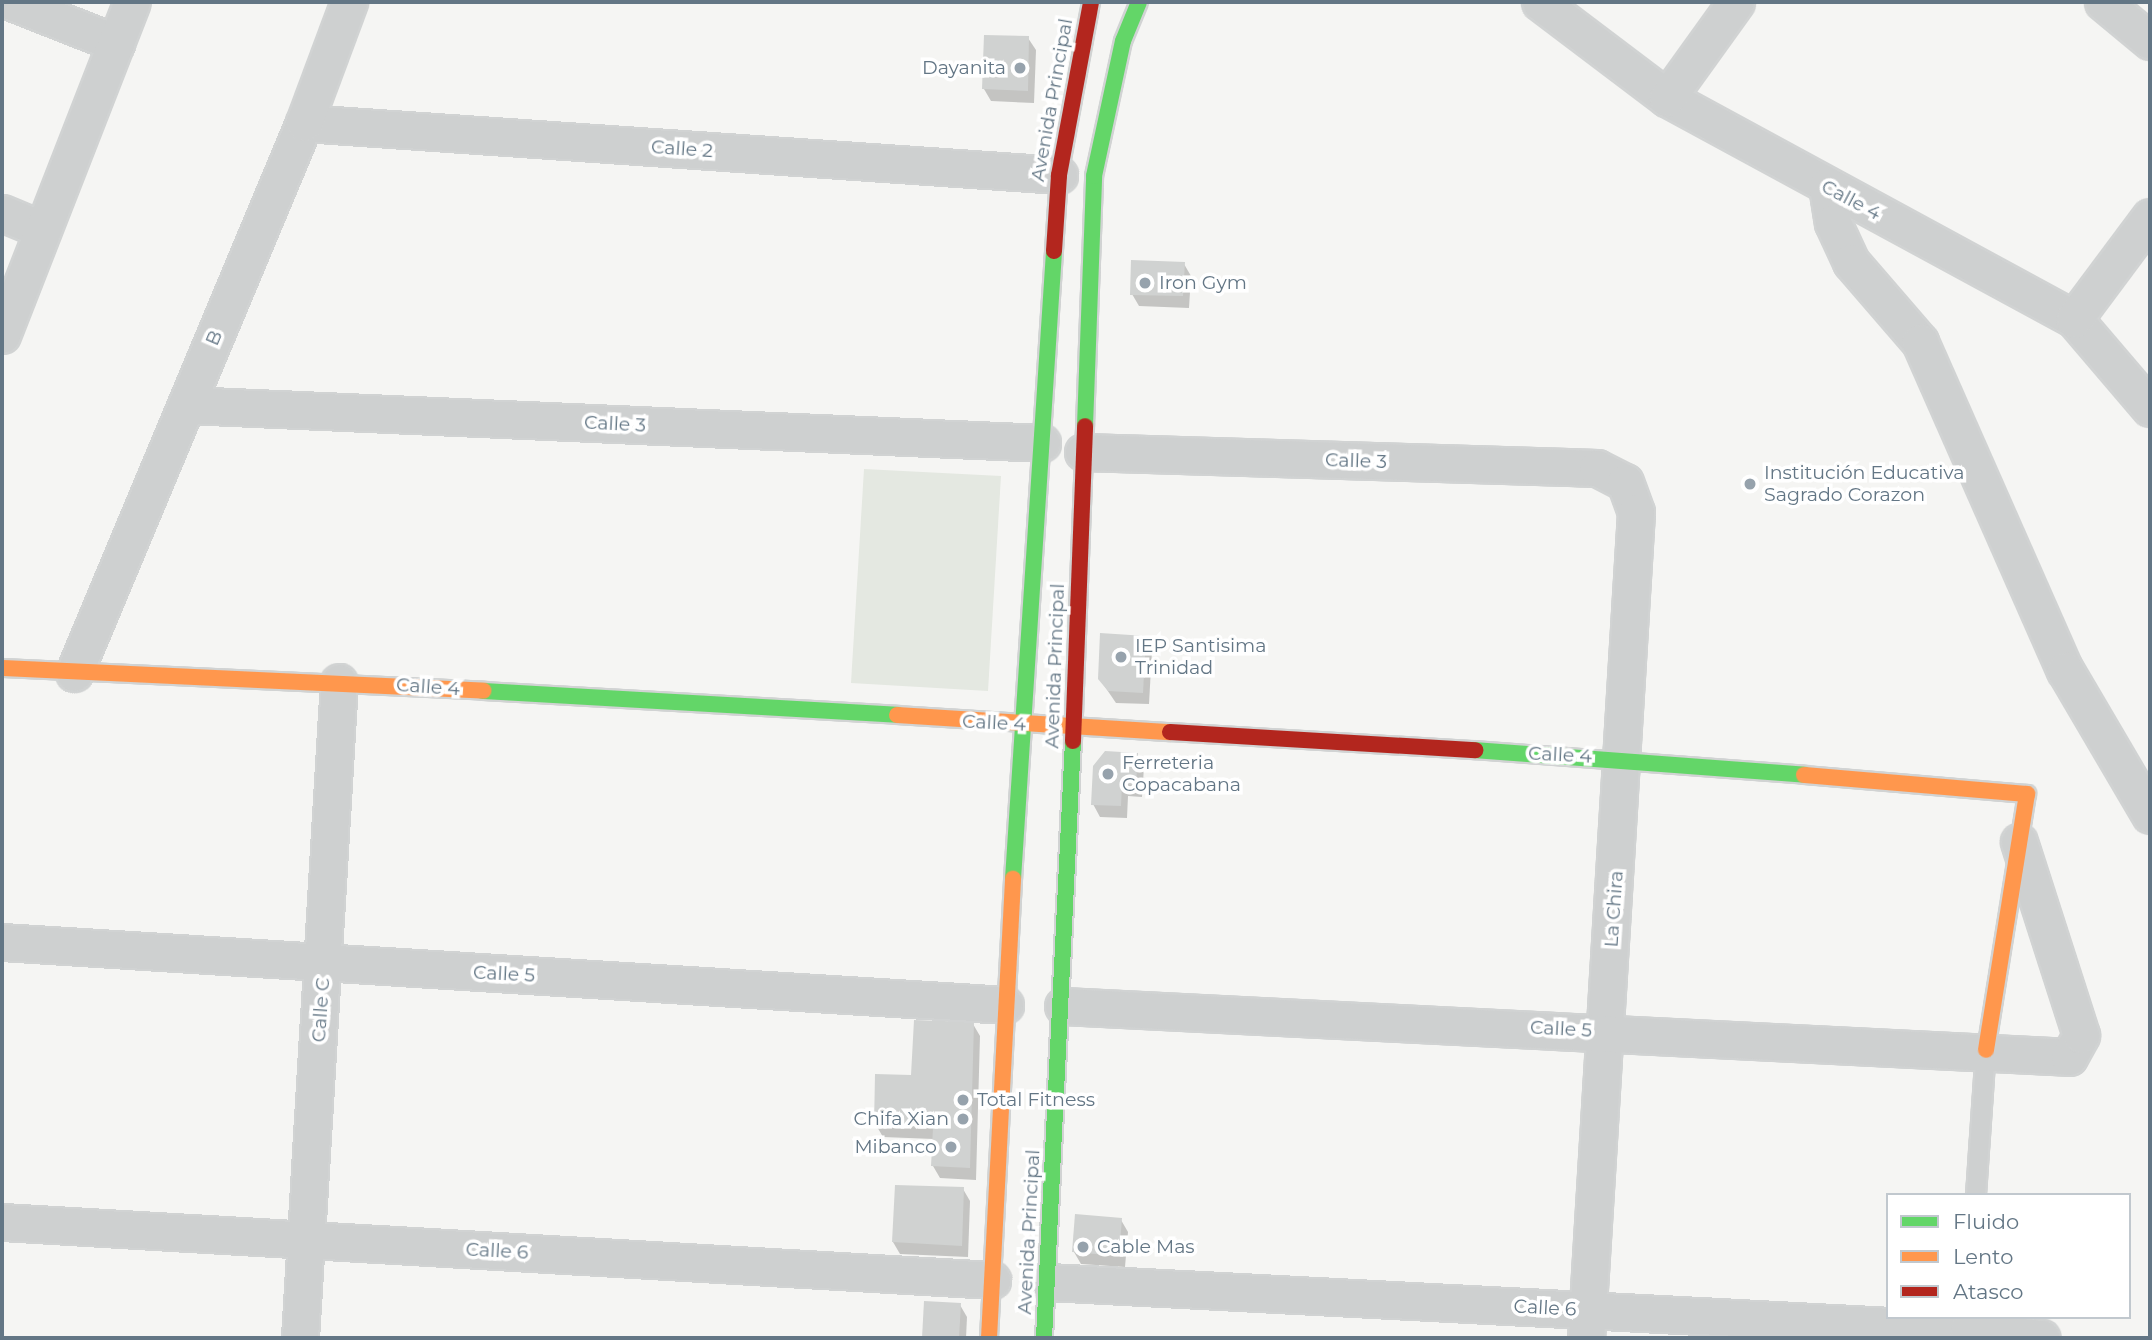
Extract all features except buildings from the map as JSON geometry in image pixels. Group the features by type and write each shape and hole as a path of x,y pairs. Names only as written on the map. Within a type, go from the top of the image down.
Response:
{"street":[{"path":"12,2 116,43"},
{"path":"2,335 132,2"},
{"name":"B","path":"74,673 304,123 349,2"},
{"name":"Avenida Principal","path":"989,1338 1005,1005 1059,175 1091,2"},
{"name":"Avenida Principal","path":"1044,1338 1063,1006 1094,176 1123,41 1139,2"},
{"name":"Calle 4","path":"1540,2 1667,98 2074,319 2150,408"},
{"path":"1667,98 1736,2"},
{"path":"2102,2 2150,41"},
{"name":"Calle 2","path":"304,123 1059,175"},
{"path":"1827,186 1833,223 1851,262 1920,342 2065,670 2150,815"},
{"path":"2,213 43,230"},
{"path":"2074,319 2150,217"},
{"name":"Calle 3","path":"187,405 1042,443"},
{"name":"Calle 3","path":"1083,453 1597,468 1625,482"},
{"name":"La Chira","path":"1587,1324 1624,759 1636,512 1625,482"},
{"name":"Calle 4","path":"2,668 339,682 1624,759 2027,794 2019,842"},
{"name":"Calle C","path":"300,1338 339,682"},
{"path":"1986,1050 2019,842"},
{"name":"Calle 5","path":"1063,1006 1986,1050 2069,1057 2081,1035 2019,842"},
{"name":"Calle 5","path":"2,942 1005,1005"},
{"name":"Calle 6","path":"2,1222 992,1280"},
{"name":"Calle 6","path":"1048,1282 1587,1324 1968,1328 2042,1338"}],"lane":[{"path":"1976,1193 1986,1050"}],"shaded area":[{"path":"864,469 1001,476 988,691 851,683"}],"traffic: fast":[{"path":"1085,426 1094,176 1123,41 1139,2"},
{"path":"1013,879 1054,251"},
{"path":"483,691 897,715"},
{"path":"1044,1338 1073,741"},
{"path":"1475,750 1804,775"}],"traffic: slow":[{"path":"2,668 483,691"},
{"path":"897,715 1170,732"},
{"path":"1804,775 2027,794 1986,1050"},
{"path":"989,1338 1013,879"}],"traffic: jam":[{"path":"1054,251 1059,175 1091,2"},
{"path":"1073,741 1085,426"},
{"path":"1170,732 1475,750"}],"place":[{"name":"Dayanita","path":"1020,68"},
{"name":"Iron Gym","path":"1145,283"},
{"name":"Institución Educativa Sagrado Corazon","path":"1750,484"},
{"name":"IEP Santisima Trinidad","path":"1121,657"},
{"name":"Ferreteria Copacabana","path":"1108,774"},
{"name":"Total Fitness","path":"963,1100"},
{"name":"Chifa Xian","path":"963,1119"},
{"name":"Mibanco","path":"951,1147"},
{"name":"Cable Mas","path":"1083,1247"}]}
